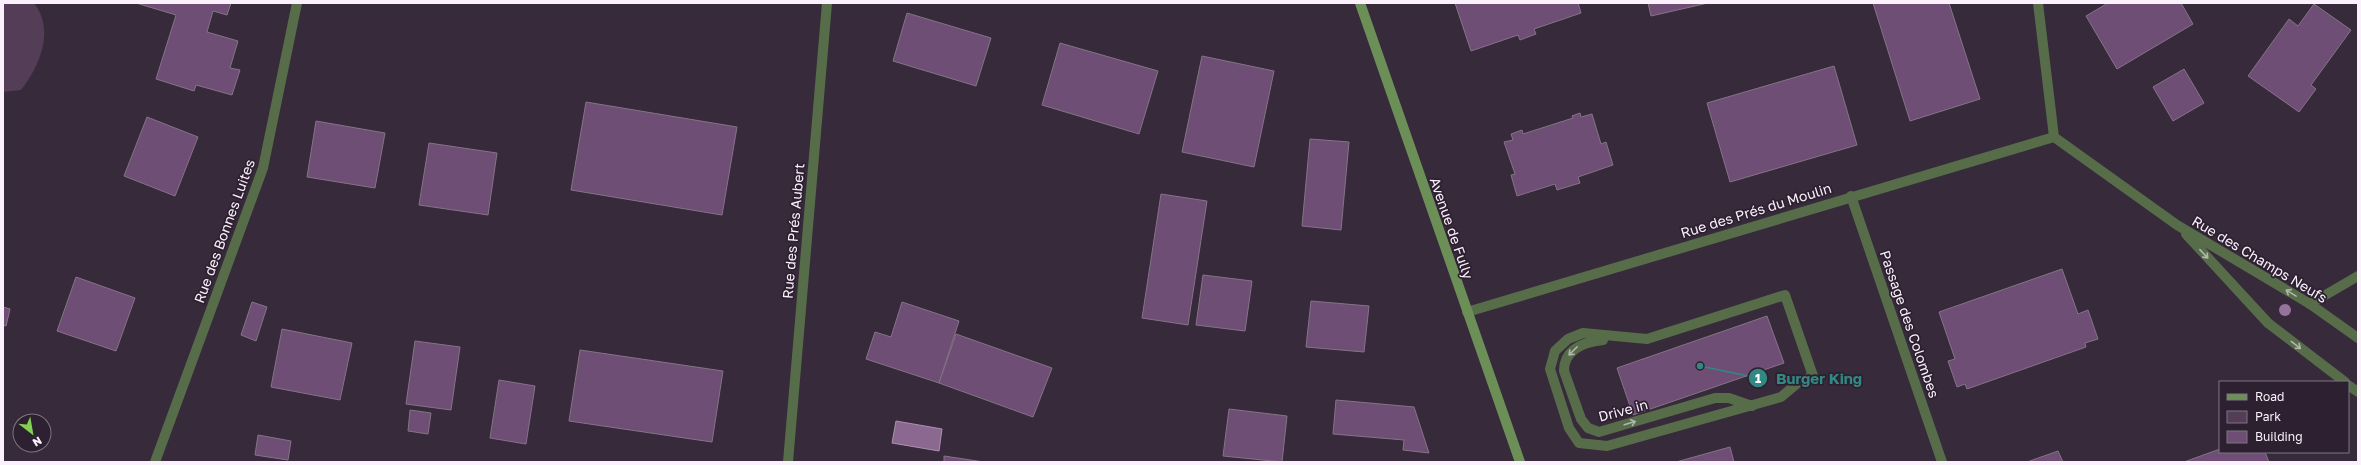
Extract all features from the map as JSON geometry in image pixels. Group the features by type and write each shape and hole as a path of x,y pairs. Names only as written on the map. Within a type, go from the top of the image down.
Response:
{"main road":[{"name":"Avenue de Fully","path":"1360,3 1520,462"}],"street":[{"name":"Rue des Bonnes Luites","path":"155,462 263,168 297,3"},
{"name":"Rue des Prés Aubert","path":"788,462 827,3"},
{"path":"2038,3 2054,137 2177,226"},
{"name":"Rue des Prés du Moulin","path":"1467,312 1851,196 2054,137"},
{"name":"Passage des Colombes","path":"1851,196 1942,462"},
{"name":"Rue des Champs Neufs","path":"2177,226 2310,304 2358,338"},
{"name":"Rue des Champs Neufs","path":"2177,226 2268,323 2343,381"},
{"path":"2310,304 2358,276"},
{"path":"1786,296 1813,376 1799,382 1781,397 1752,406 1607,446 1579,442 1569,428 1550,369 1556,351 1568,339 1583,333 1647,339 1786,296"},
{"name":"Drive in","path":"1623,337 1584,343 1575,348 1564,364 1564,371 1581,419 1588,428 1599,432 1715,398 1729,398 1752,406"},
{"path":"2349,386 2358,392"}],"green space":[{"path":"3,3 34,3 44,25 44,36 39,59 21,90 3,92"}],"shaded area":[{"path":"896,421 942,429 939,451 892,443"}],"building":[{"path":"136,3 231,3 227,15 213,11 207,32 238,41 230,68 240,70 232,95 196,85 194,91 156,79 176,15"},
{"path":"1455,3 1578,3 1581,13 1534,29 1536,34 1520,40 1518,35 1471,51"},
{"path":"1648,3 1708,3 1651,16"},
{"path":"1873,3 1949,3 1980,99 1910,121"},
{"path":"2108,3 2181,3 2193,24 2117,69 2086,16"},
{"path":"2314,4 2351,30 2311,85 2316,89 2299,112 2248,76 2289,19 2298,26"},
{"path":"907,13 991,38 976,86 893,61"},
{"path":"1060,43 1158,71 1139,134 1042,105"},
{"path":"1202,56 1274,71 1254,167 1182,152"},
{"path":"1834,66 1857,145 1730,182 1707,103"},
{"path":"2184,69 2204,103 2173,121 2153,87"},
{"path":"586,102 737,127 722,215 571,190"},
{"path":"1580,113 1581,117 1592,114 1601,144 1606,142 1613,165 1578,177 1580,183 1557,190 1555,184 1517,196 1511,175 1515,174 1504,142 1513,140 1511,134 1522,130 1523,134 1573,118 1572,116"},
{"path":"147,117 198,137 175,196 124,176"},
{"path":"316,121 385,133 375,188 307,177"},
{"path":"1310,139 1349,142 1341,230 1302,226"},
{"path":"429,143 497,153 488,215 419,205"},
{"path":"1161,194 1207,201 1188,325 1142,318"},
{"path":"2062,269 2078,314 2088,310 2098,339 2085,343 2086,347 1967,389 1965,384 1957,387 1948,361 1955,359 1939,312"},
{"path":"1203,275 1252,281 1245,331 1196,325"},
{"path":"76,277 135,298 116,351 57,331"},
{"path":"1311,301 1369,306 1364,352 1306,347"},
{"path":"252,302 267,307 256,341 241,335"},
{"path":"902,302 959,321 939,383 866,359 875,332 891,337"},
{"path":"3,307 10,309 6,326 3,325"},
{"path":"1767,316 1784,363 1633,415 1617,368"},
{"path":"282,329 352,343 340,400 271,387"},
{"path":"956,334 1052,368 1033,417 939,383"},
{"path":"415,341 460,347 451,410 406,404"},
{"path":"580,350 723,371 712,442 569,421"},
{"path":"499,380 535,386 526,444 490,438"},
{"path":"1336,400 1414,407 1429,453 1403,450 1404,440 1333,434"},
{"path":"1229,409 1287,416 1282,462 1223,456"},
{"path":"410,410 431,413 428,434 408,431"},
{"path":"258,435 291,441 288,460 255,455"},
{"path":"1730,447 1734,462 1676,462"},
{"path":"2219,449 2219,453 2265,453 2269,462 2184,462"},
{"path":"2058,451 2063,462 2027,462"},
{"path":"944,456 984,462 944,462"}],"place":[{"name":"Burger King","path":"1700,366"}]}
